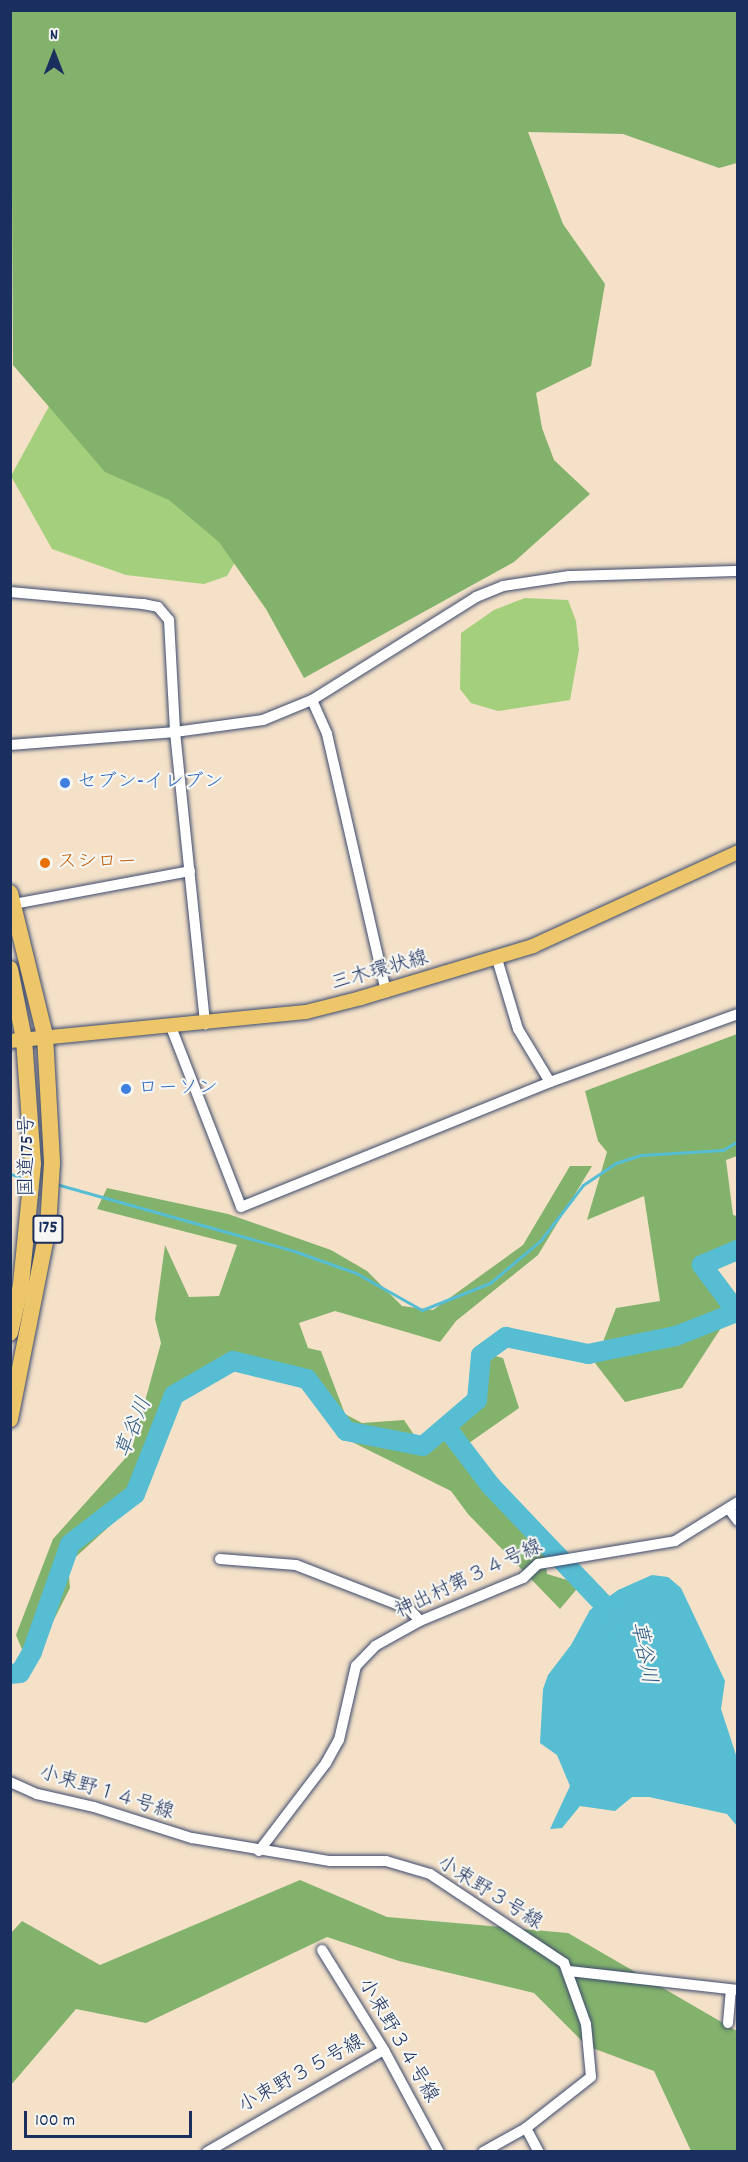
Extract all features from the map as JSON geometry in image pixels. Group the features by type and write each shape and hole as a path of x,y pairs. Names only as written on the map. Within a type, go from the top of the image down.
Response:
{"highway":[{"name":"国道175号","path":"10,1419 48,1227 52,1163 45,1036 12,899"},
{"name":"国道175号","path":"10,969 33,1164 22,1275 10,1333"}],"main road":[{"name":"三木環状線","path":"17,1040 205,1024 306,1012 386,992 497,959 660,890 738,852"}],"street":[{"path":"10,745 175,732 263,720 312,700 476,597 503,586 569,576 738,571"},
{"path":"10,592 158,607 170,620 175,732 205,1024"},
{"path":"312,700 327,734 386,992"},
{"path":"12,899 190,871"},
{"path":"497,959 519,1029 550,1082"},
{"path":"171,1027 241,1207 550,1082 738,1014"},
{"path":"733,1506 738,1521"},
{"name":"神出村第３４号線","path":"259,1851 339,1740 356,1666 375,1646 420,1621 476,1600 553,1559 675,1541 733,1506"},
{"path":"220,1559 296,1565 409,1609 420,1621"},
{"name":"小束野１４号線","path":"10,1782 37,1794 94,1807 192,1838"},
{"name":"小束野３号線","path":"192,1838 259,1851 330,1861 386,1861 430,1874 564,1963 570,1971"},
{"name":"小束野３４号線","path":"322,1950 384,2050 439,2151"},
{"path":"483,2151 526,2128 591,2077 591,2047 570,1971 734,1990 728,2023"},
{"name":"小束野３５号線","path":"207,2151 384,2050"},
{"path":"526,2128 539,2151"}],"green space":[{"path":"11,10 737,11 737,163 719,168 623,134 528,132 563,224 605,284 591,366 536,393 542,428 554,460 590,494 514,562 304,678 266,609 219,542 169,500 105,472 13,365"},
{"path":"96,320 246,543 227,576 204,584 126,575 52,549 11,476"},
{"path":"525,598 568,600 576,621 579,650 570,700 498,711 471,703 460,689 461,633 494,610"},
{"path":"737,1034 737,1156 726,1160 733,1215 737,1216 737,1256 696,1271 732,1311 682,1388 625,1402 595,1363 616,1308 660,1301 644,1196 587,1220 607,1152 598,1141 585,1091"},
{"path":"570,1166 592,1166 538,1255 456,1321 440,1342 335,1311 299,1323 308,1348 321,1351 345,1414 362,1423 404,1420 421,1445 460,1415 475,1410 486,1388 489,1362 495,1356 503,1358 519,1408 469,1443 544,1547 547,1574 581,1584 560,1609 468,1514 451,1491 336,1434 317,1384 289,1368 245,1357 167,1401 151,1429 154,1470 136,1502 68,1564 70,1588 37,1653 24,1654 16,1635 53,1539 131,1452 161,1343 155,1319 165,1245 189,1297 219,1296 237,1245 97,1209 107,1188 228,1214 331,1250 367,1271 402,1306 433,1310 523,1245"},
{"path":"300,1880 387,1917 568,1933 737,2031 737,2151 691,2151 654,2071 587,2046 534,1993 399,1961 327,1937 146,2023 76,2009 11,2085 11,1933 22,1921 100,1965"}],"water":[{"path":"652,1575 668,1577 681,1588 725,1681 721,1709 737,1758 737,1826 727,1814 649,1797 632,1797 615,1811 580,1806 562,1828 550,1829 570,1786 557,1755 540,1743 543,1689 548,1675 571,1645 590,1610 618,1590"}],"waterway":[{"path":"56,1184 294,1251 356,1273 422,1310 490,1283 541,1240 583,1185 616,1163 641,1155 723,1150 738,1141"},
{"path":"10,1174 26,1178"},
{"name":"草谷川","path":"10,1674 20,1673 32,1652 70,1544 135,1494 174,1395 233,1361 307,1379 346,1431 423,1446 477,1400 481,1355 506,1337 588,1354 676,1336 737,1312 702,1265 738,1250"},
{"name":"草谷川","path":"446,1427 491,1486 611,1612 613,1624"}],"place":[{"name":"セブン-イレブン","path":"65,783"},
{"name":"スシロー","path":"45,863"},
{"name":"ローソン","path":"126,1089"}]}
